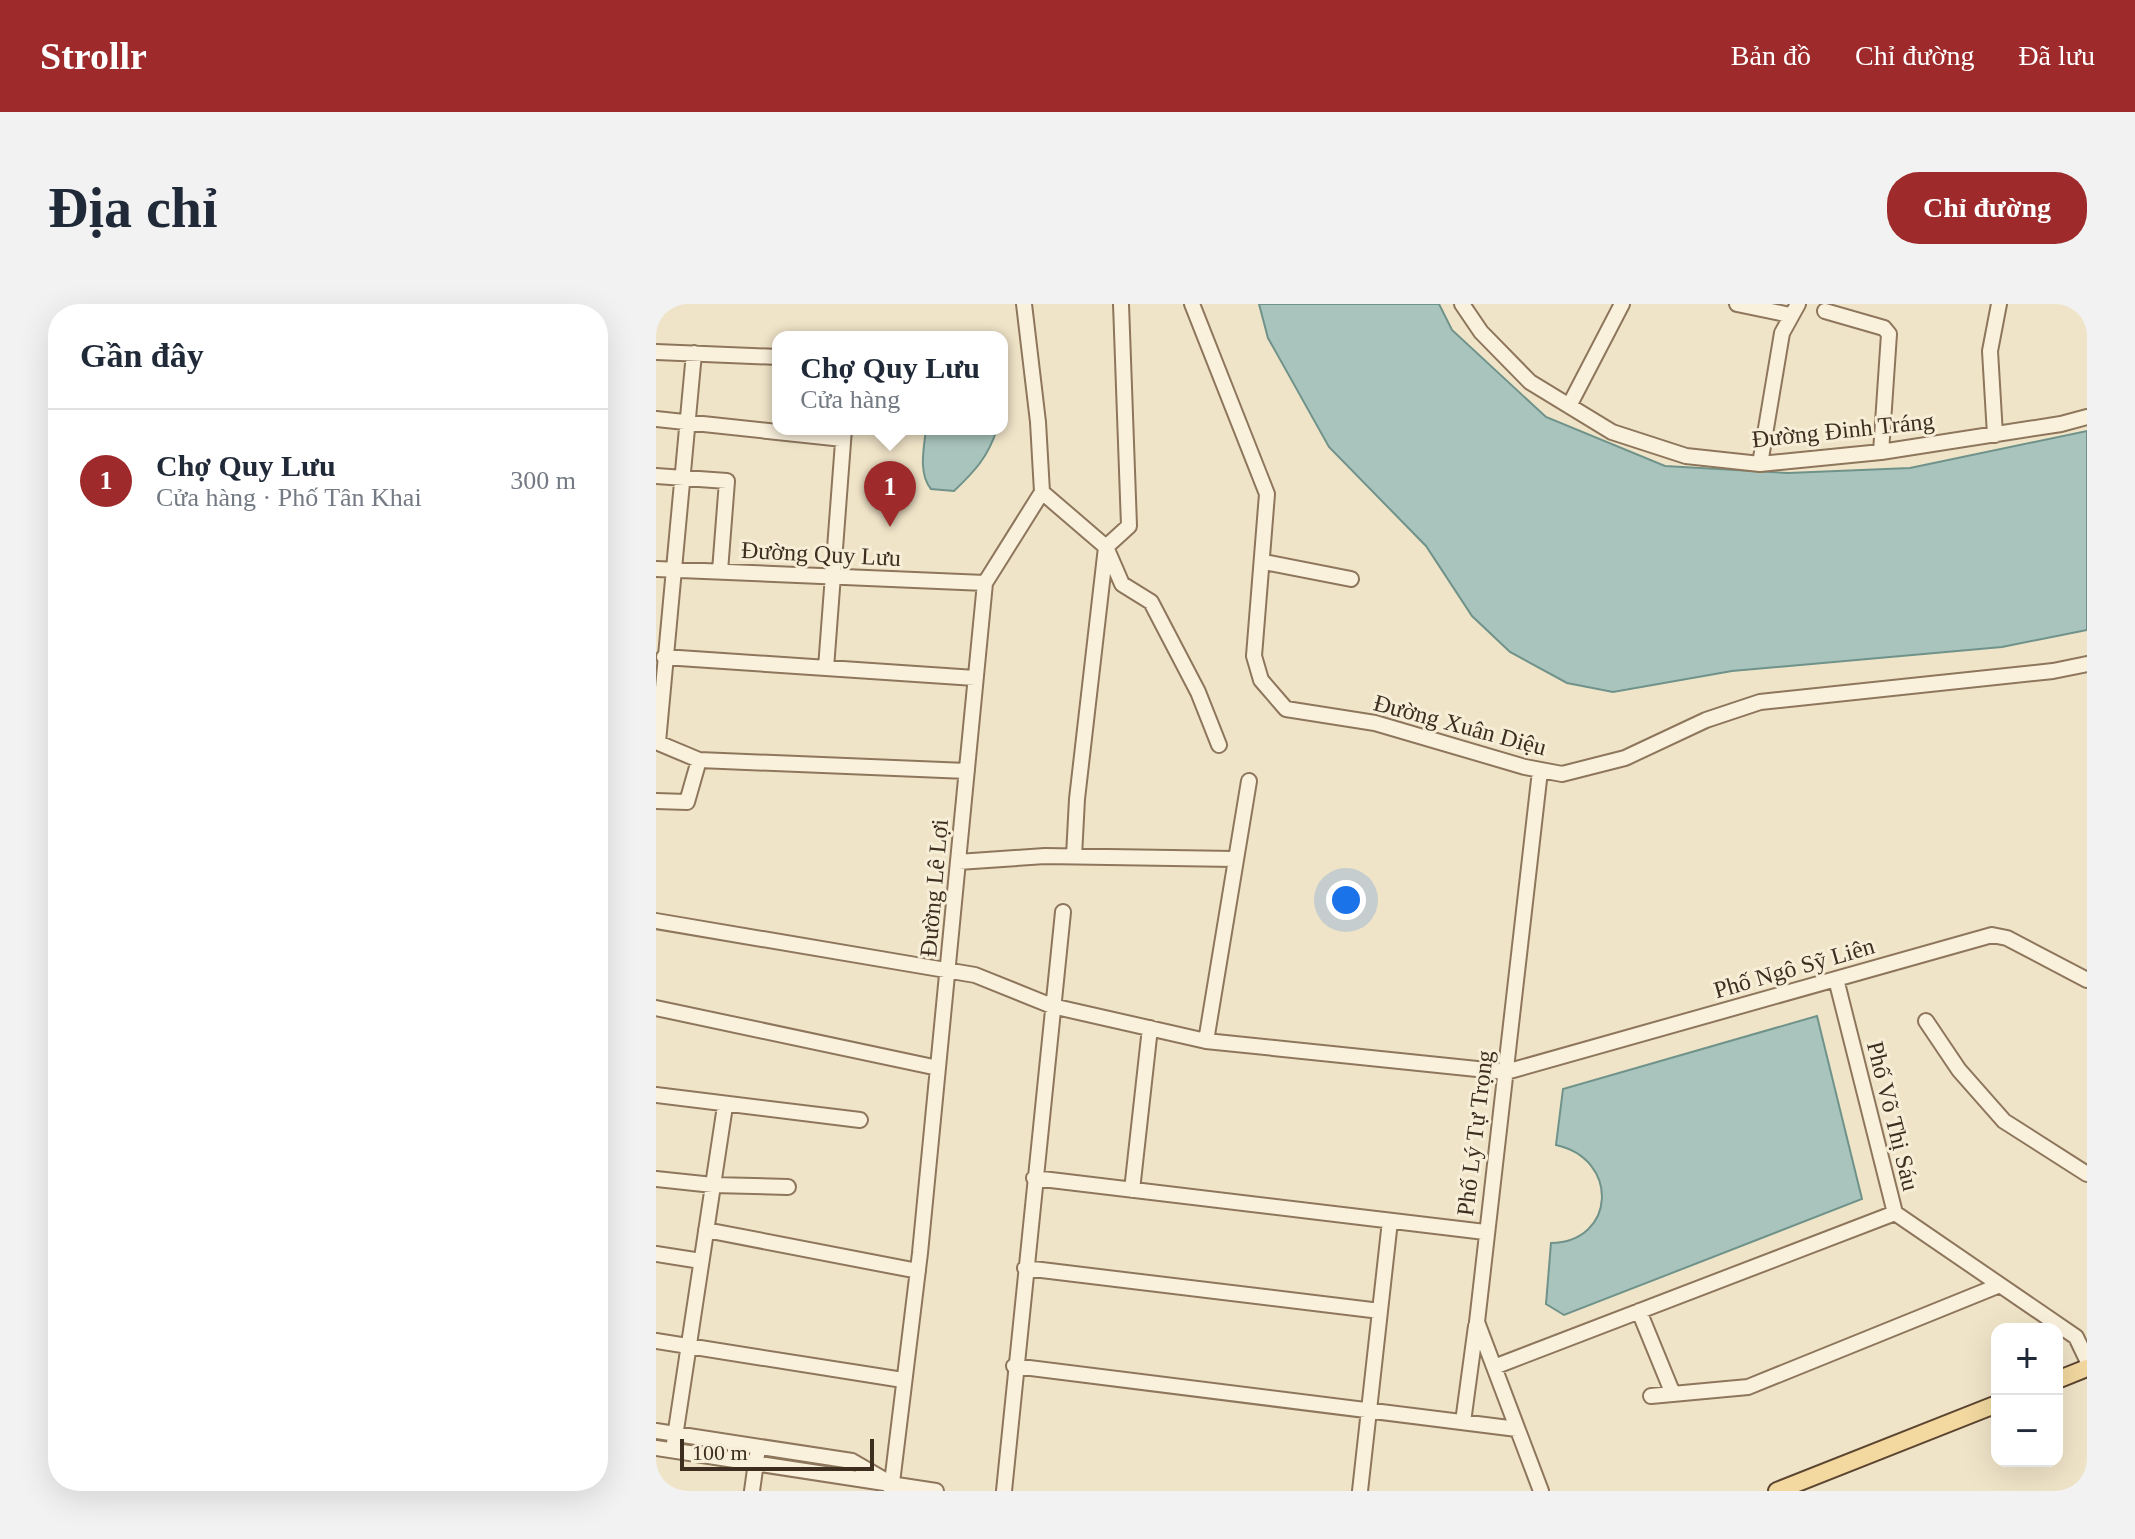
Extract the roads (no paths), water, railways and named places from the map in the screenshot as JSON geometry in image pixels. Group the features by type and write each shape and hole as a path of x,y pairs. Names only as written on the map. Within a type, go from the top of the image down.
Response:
{"main road":[{"path":"2063,1378 2087,1368"},
{"path":"1777,1491 1991,1406"}],"street":[{"path":"1024,304 1038,422 1042,492 1106,547 1122,584 1151,602 1198,692 1219,745"},
{"path":"1074,856 1077,799 1106,547 1129,526 1121,304"},
{"name":"Đường Xuân Diệu","path":"1192,304 1267,494 1256,667 1269,694 1286,709 1375,723 1540,771 1562,774 1625,758 1706,720 1760,702 2053,671 2087,664"},
{"name":"Đường Đinh Tráng","path":"1462,304 1481,332 1530,382 1612,432 1686,456 1760,464 1881,452 2087,417"},
{"path":"1569,406 1622,304"},
{"path":"1995,435 1990,351 1999,304"},
{"path":"1733,307 1794,310 1782,333 1760,464"},
{"path":"1825,311 1884,328 1889,334 1881,452"},
{"path":"656,352 772,357"},
{"path":"694,353 681,477 663,569 664,657 657,742 699,760 967,771"},
{"path":"656,419 772,428"},
{"path":"826,668 844,435"},
{"path":"656,476 727,481 720,571"},
{"name":"Đường Lê Lợi","path":"891,1487 918,1271 985,583 1042,492"},
{"path":"1264,562 1351,579"},
{"name":"Đường Quy Lưu","path":"663,569 985,583"},
{"path":"664,657 975,678"},
{"path":"656,801 687,802 699,760"},
{"name":"Phố Lý Tự Trọng","path":"1540,771 1477,1322 1541,1491"},
{"path":"1206,1041 1249,781"},
{"path":"958,862 1074,856 1235,859"},
{"path":"1004,1491 1014,1366 1063,912"},
{"path":"656,921 948,973 975,975 1052,1006 1206,1041 1506,1072"},
{"name":"Phố Ngô Sỹ Liên","path":"1506,1072 1992,935 2007,938 2087,980"},
{"name":"Phố Võ Thị Sáu","path":"1836,979 1895,1213 2076,1337 2087,1360"},
{"path":"656,1008 938,1068"},
{"path":"1926,1021 1959,1070 2004,1121 2087,1174"},
{"path":"1132,1190 1150,1028"},
{"path":"656,1095 725,1106 860,1120"},
{"path":"673,1450 725,1106"},
{"path":"1034,1178 1485,1232"},
{"path":"656,1179 713,1185 788,1187"},
{"path":"1494,1367 1895,1213"},
{"path":"1360,1491 1390,1221"},
{"path":"706,1230 918,1271"},
{"path":"656,1254 701,1261"},
{"path":"1025,1268 1380,1311"},
{"path":"1651,1396 1748,1387 2000,1285"},
{"path":"1639,1311 1673,1394"},
{"path":"1463,1422 1477,1322"},
{"path":"656,1341 903,1380"},
{"path":"1014,1366 1517,1429"},
{"path":"656,1431 852,1461 891,1487"},
{"path":"752,1491 758,1447"},
{"path":"656,1448 891,1487 936,1491"}],"water":[{"path":"1259,304 1439,304 1452,330 1546,417 1665,466 1788,473 1910,468 2087,431 2087,630 2002,647 1732,671 1613,692 1567,683 1510,652 1472,616 1426,546 1329,447 1268,338"},
{"path":"925,435 994,435 980,463 954,491 931,489 924,476"},
{"path":"1817,1016 1862,1199 1564,1315 1546,1304 1551,1243 1573,1239 1588,1229 1598,1215 1602,1199 1600,1182 1591,1166 1577,1153 1556,1145 1563,1089"}],"place":[{"name":"Chợ Quy Lưu","path":"890,527"}]}
